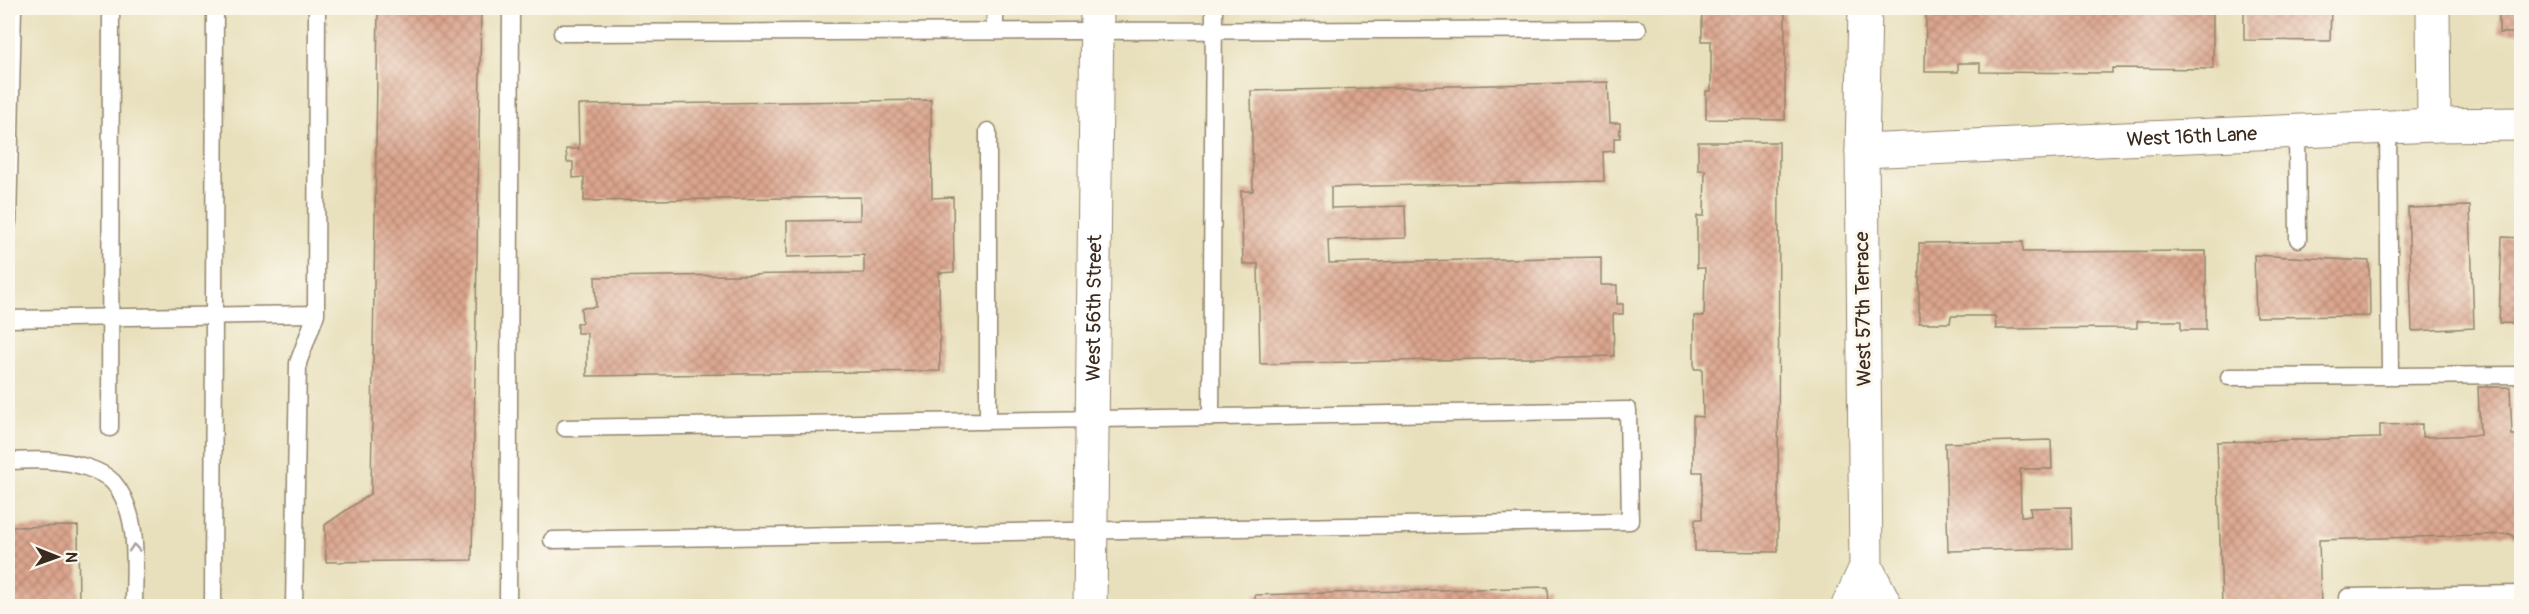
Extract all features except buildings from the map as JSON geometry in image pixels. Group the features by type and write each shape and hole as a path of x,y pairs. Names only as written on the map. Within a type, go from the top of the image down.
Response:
{"street":[{"name":"West 57th Terrace","path":"1848,606 1866,567 1862,151 1865,8"},
{"path":"2433,8 2434,124"},
{"name":"West 56th Street","path":"1090,606 1097,19"},
{"name":"West 16th Lane","path":"1862,151 2434,124 2522,124"},
{"path":"1866,567 1886,606"}],"lane":[{"path":"8,222 13,8"},
{"path":"110,428 111,8"},
{"path":"213,606 215,8"},
{"path":"294,606 298,363 316,314 317,8"},
{"path":"508,606 511,8"},
{"path":"995,8 995,31"},
{"path":"1211,417 1214,8"},
{"path":"562,33 995,31 1097,19 1214,30 1638,29"},
{"path":"2388,126 2390,376"},
{"path":"988,131 988,421"},
{"path":"2297,131 2298,239"},
{"path":"8,319 316,314"},
{"path":"2229,377 2522,375"},
{"path":"552,540 1630,521 1628,410 565,428"},
{"path":"8,461 53,460 90,469 112,480 126,501 135,545 134,606"},
{"path":"2348,606 2348,597 2522,594"}]}
